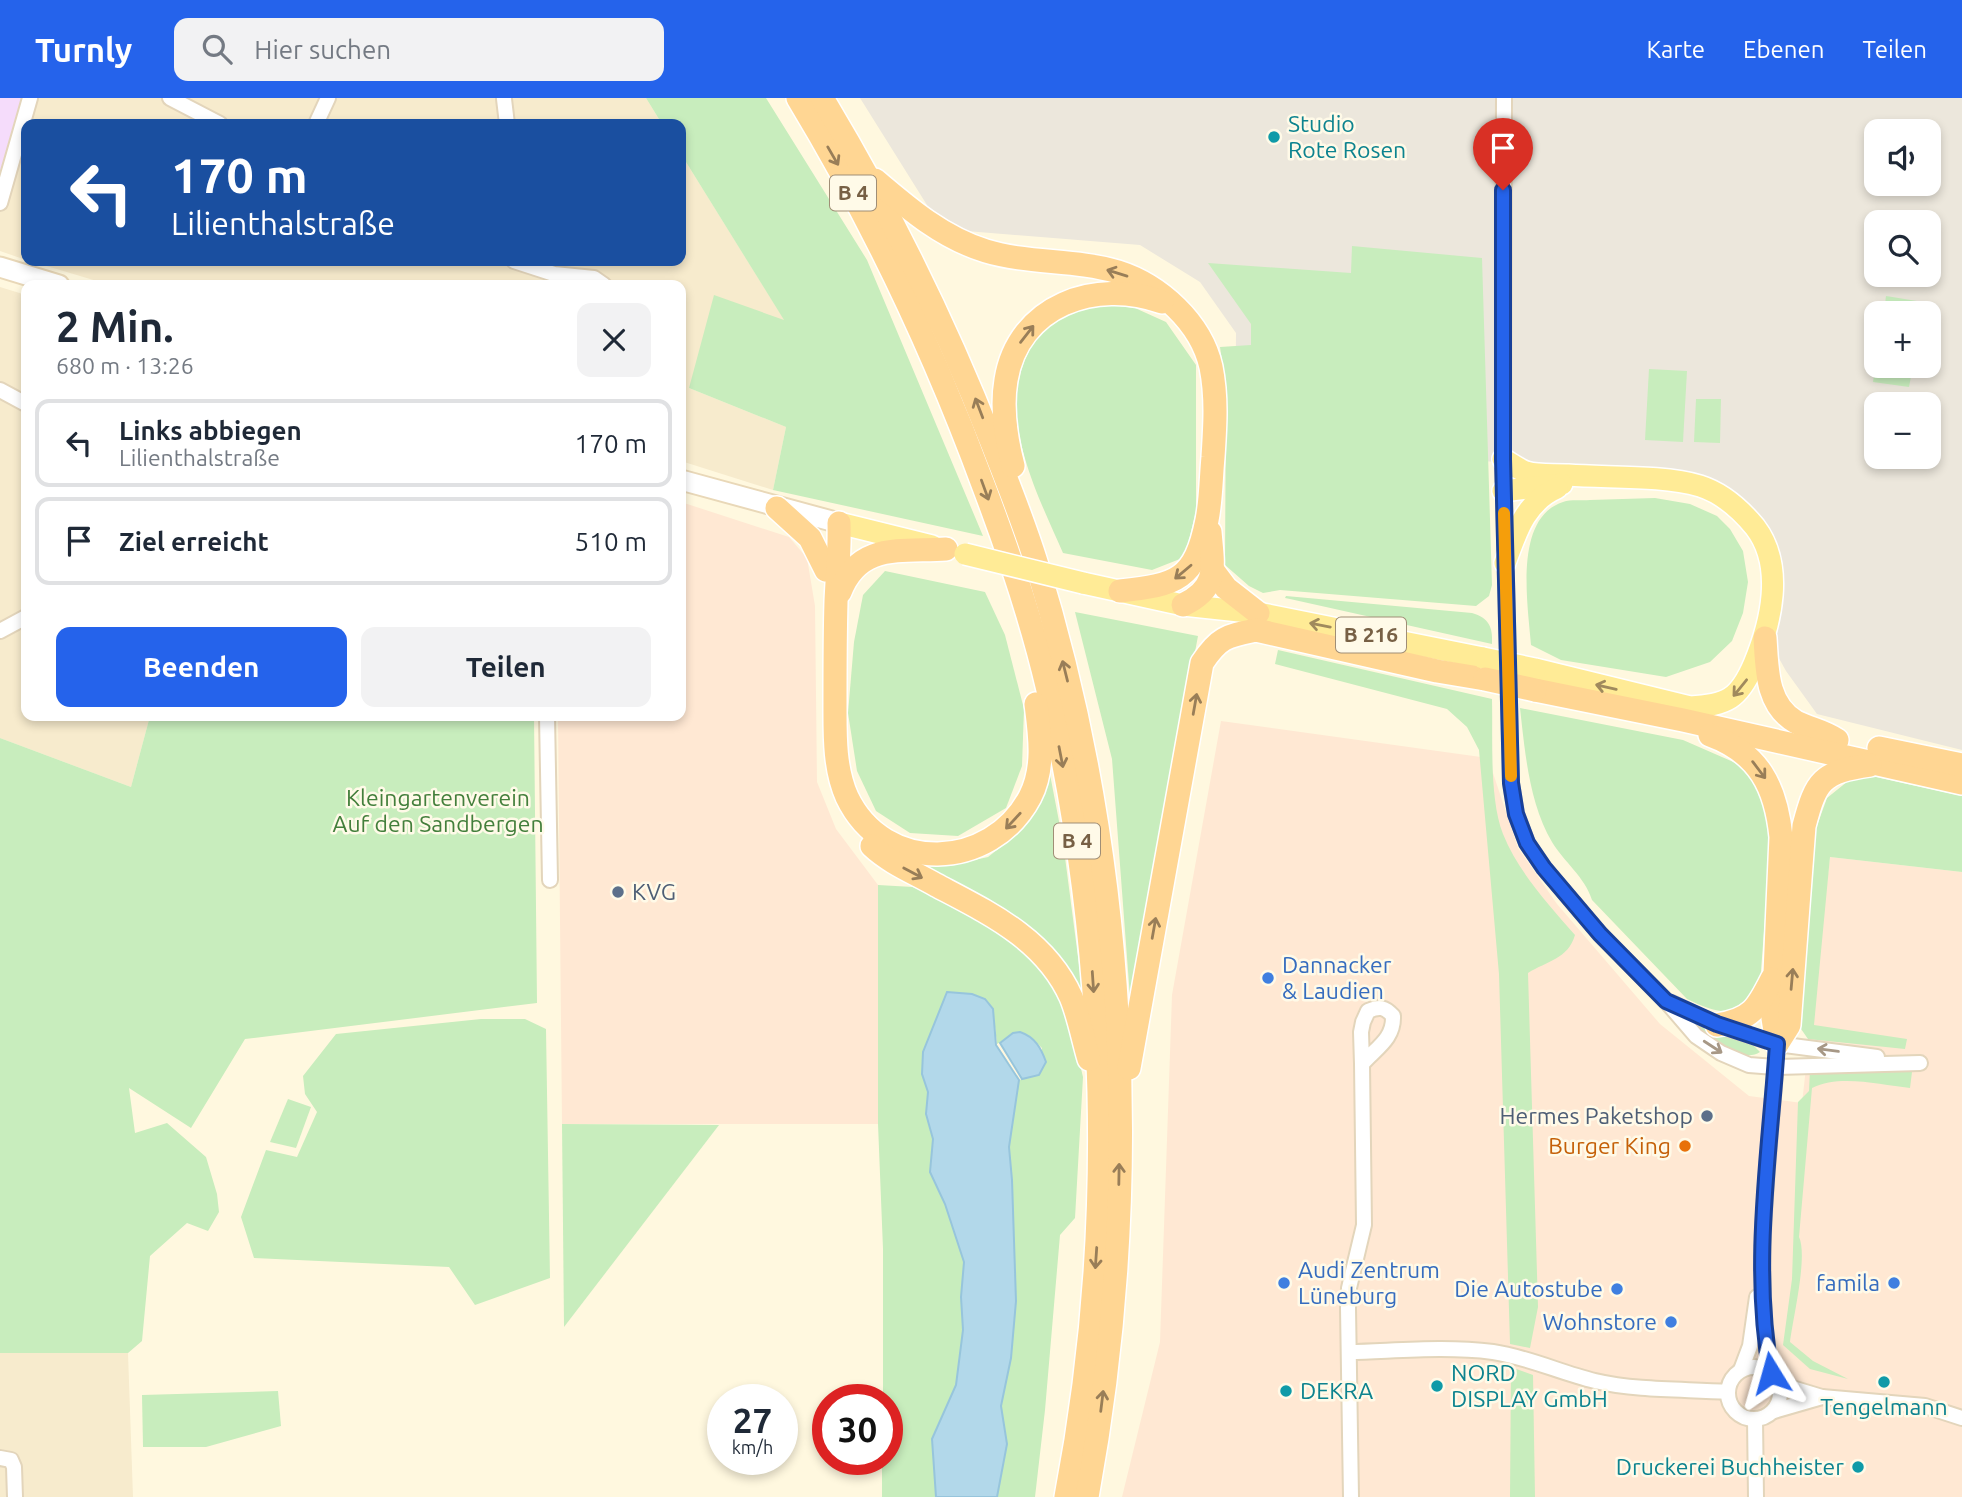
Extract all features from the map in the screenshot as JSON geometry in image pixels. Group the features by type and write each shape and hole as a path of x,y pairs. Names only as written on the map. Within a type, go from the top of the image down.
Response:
{"highway":[{"name":"B 4","path":"798,98 845,177 929,346 975,462 1022,596 1047,688 1075,831 1109,1091 1118,1217 1115,1279 1102,1405 1087,1497"},
{"name":"B 4","path":"821,98 866,173 923,282 1021,517 1050,610 1095,816 1114,971 1109,1091 1082,1403 1066,1497"},
{"path":"866,173 907,208 959,241 1015,258 1116,272 1159,292 1175,307 1203,346 1212,376 1216,414 1209,512 1202,545 1188,571 1178,579 1149,588 1120,591"},
{"path":"1021,517 1022,500 1009,448 1004,401 1008,370 1020,342 1032,326 1047,313 1064,302 1084,296 1128,294 1175,307"},
{"path":"771,506 810,538 826,570"},
{"path":"1183,605 1205,591 1214,572 1209,512"},
{"path":"839,523 836,751 840,777 857,812 881,839 908,850 940,855 965,851 988,841 1005,829 1031,795 1038,775 1041,736 1021,612 1022,596"},
{"path":"839,523 830,543 826,570 828,751 839,800 858,834 892,861 1005,922 1039,950 1071,997 1109,1091 1128,1071 1202,663 1213,646 1226,636 1257,621 1214,572"},
{"path":"836,602 850,571 871,555 955,552"},
{"name":"B 216","path":"1257,621 1437,671 1484,668 1686,713 1962,765"},
{"path":"1765,638 1768,683 1783,711 1797,722 1827,733 1837,740"},
{"path":"1686,713 1698,730 1745,753 1761,771 1772,790 1779,812 1781,837 1773,1018 1777,1044"},
{"name":"B 216","path":"1686,713 1962,783"},
{"path":"1777,1044 1788,1025 1804,826 1811,798 1823,780 1837,771 1881,764"},
{"path":"1717,1024 1731,1023 1752,1012 1761,1003 1775,973"}],"main road":[{"path":"0,267 43,280"},
{"path":"1503,459 1526,472 1665,480 1701,487 1729,502 1748,519 1763,538 1772,568 1772,596 1765,638 1740,692 1728,701 1686,713"},
{"path":"1503,491 1616,478"},
{"path":"686,481 771,506"},
{"path":"1505,564 1519,526 1531,506 1546,493 1566,484"},
{"name":"B 216","path":"771,506 1083,583 1257,621"}],"street":[{"path":"24,119 30,98"},
{"path":"170,98 210,119"},
{"path":"318,119 328,98"},
{"path":"1504,98 1503,491 1511,783 1516,814 1527,843 1544,868 1600,934 1666,1001 1696,1036 1721,1053 1749,1065 1775,1067 1920,1063 1777,1044 1717,1024 1666,1001"},
{"path":"504,99 506,119"},
{"path":"0,203 21,130"},
{"path":"526,266 558,280 597,280"},
{"path":"0,390 21,401"},
{"path":"0,631 21,622"},
{"path":"547,721 550,880"},
{"path":"1777,1044 1762,1260 1750,1346 1741,1370 1730,1383 1729,1400 1739,1414 1755,1419 1822,1397"},
{"path":"1351,1497 1349,1288 1364,1225 1362,1064"},
{"path":"1762,1260 1766,1348 1779,1403 1774,1411"},
{"path":"1349,1352 1493,1352 1522,1357 1597,1381 1728,1392"},
{"path":"1741,1370 1757,1367 1775,1379 1822,1397 1925,1406 1962,1418"},
{"path":"1755,1419 1756,1497"},
{"path":"5,1459 14,1467 15,1497"}],"shaded area":[{"path":"0,98 646,98 659,119 21,119 21,258 0,251"},
{"path":"0,98 22,98 0,180"},
{"path":"860,98 1962,98 1962,750 1817,714 1775,651 1781,600 1779,552 1760,520 1731,491 1540,465 1235,444 1236,333 1200,282 1140,245 942,229"},
{"path":"686,162 785,321 689,388 786,427 773,490 686,463 686,280 93,280 47,266 686,266"},
{"path":"0,287 21,293 21,721 149,721 131,787 0,738"},
{"path":"686,504 789,537 807,558 815,606 817,782 836,829 878,885 878,1124 562,1124 558,721 686,721"},
{"path":"1221,721 1488,758 1518,848 1557,904 1660,1024 1749,1096 1802,1103 1830,857 1962,872 1962,1497 1122,1497 1160,1342 1172,995"},
{"path":"0,1353 128,1353 133,1497 0,1497"}],"green space":[{"path":"646,98 766,98 867,260 983,536 773,490 786,427 689,388 714,295 784,320 686,162 686,119 659,119"},
{"path":"1352,246 1482,258 1492,585 1489,596 1476,606 1280,590 1263,593 1249,586 1225,565 1226,389 1220,347 1251,345 1251,324 1208,263 1351,273"},
{"path":"1886,296 1917,301 1885,301"},
{"path":"1104,304 1135,308 1166,322 1196,365 1196,511 1185,557 1152,570 1063,553 1031,478 1018,426 1020,374 1037,338 1051,322 1067,311"},
{"path":"1649,369 1687,371 1683,442 1645,440"},
{"path":"1874,378 1911,378 1909,387 1873,382"},
{"path":"1696,399 1721,399 1720,443 1694,442"},
{"path":"1655,498 1690,504 1717,516 1730,529 1743,551 1748,582 1743,613 1732,641 1710,662 1666,677 1561,660 1531,645 1527,564 1536,525 1547,511 1569,501"},
{"path":"885,571 985,592 1005,635 1024,709 1022,766 1006,808 958,836 910,833 876,811 857,771 848,713 854,642 863,595"},
{"path":"1285,598 1472,613 1489,624 1492,644"},
{"path":"1075,612 1198,636 1130,997 1112,759"},
{"path":"1278,650 1492,699 1494,786 1503,834 1526,875 1575,935 1562,954 1528,973 1538,1307 1530,1348 1510,1344 1499,974 1479,750 1467,727 1447,709 1275,664"},
{"path":"1520,708 1683,740 1738,764 1752,779 1763,795 1771,839 1760,984 1745,1004 1737,1009 1719,1011 1687,999 1592,900 1584,884 1552,842 1538,811 1529,777"},
{"name":"Kleingartenverein Auf den Sandbergen","path":"149,721 534,721 537,1003 245,1039 191,1128 129,1088 135,1133 167,1123 206,1157 217,1194 219,1212 208,1231 187,1223 150,1256 142,1341 128,1353 0,1353 0,738 131,787"},
{"path":"1048,764 1063,842 1084,1003 1047,944 1011,913 918,866 952,865 988,857 1016,835 1035,811"},
{"path":"1858,773 1962,796 1962,872 1830,857 1814,1025 1907,1039 1905,1049 1808,1039 1799,1026 1814,834 1827,798"},
{"path":"878,885 913,887 964,910 1031,955 1065,1001 1083,1077 1075,1218 1060,1235 1035,1497 997,1497 1007,1444 1001,1406 1011,1358 1016,1301 1009,1147 1019,1080 1039,1075 1042,1048 1020,1033 997,1044 993,1009 922,1074 928,1092 926,1114 933,1139 930,1172 945,1204 964,1262 961,1297 963,1330 956,1385 932,1439 936,1497 882,1497 882,1475 903,1475 903,1384 883,1384 883,1249 878,1124"},
{"path":"1679,1012 1714,1030 1752,1044 1760,1052 1751,1055 1729,1050"},
{"path":"481,1019 525,1019 546,1029 550,1278 475,1305 449,1267 254,1258 241,1217 266,1150 297,1157 317,1112 305,1094 303,1076 336,1034"},
{"path":"1810,1069 1912,1072 1910,1088 1847,1081 1812,1088 1799,1237 1801,1272 1790,1342 1813,1361 1848,1379 1810,1369 1783,1345 1792,1279 1798,1102 1809,1091"},
{"path":"288,1099 311,1107 296,1148 270,1142"},
{"path":"562,1124 719,1125 564,1327"},
{"path":"1511,1367 1533,1375 1535,1497 1510,1497"},
{"path":"278,1391 281,1426 206,1447 143,1447 142,1395"}],"water":[{"path":"947,992 972,994 985,999 993,1009 996,1045 1019,1080 1009,1147 1016,1301 1011,1358 1001,1406 1007,1444 997,1497 936,1497 932,1439 956,1385 963,1330 961,1297 964,1262 945,1204 930,1172 933,1139 926,1114 928,1092 922,1074 923,1052"},
{"path":"1020,1032 1037,1044 1046,1062 1039,1075 1022,1079 1000,1043 1013,1033"}],"slow traffic":[{"path":"1504,513 1511,776"}],"place":[{"name":"Studio Rote Rosen","path":"1274,137"},
{"name":"KVG","path":"618,892"},
{"name":"Dannacker & Laudien","path":"1268,978"},
{"name":"Hermes Paketshop","path":"1707,1116"},
{"name":"Burger King","path":"1685,1146"},
{"name":"Audi Zentrum Lüneburg","path":"1284,1283"},
{"name":"famila","path":"1894,1283"},
{"name":"Die Autostube","path":"1617,1289"},
{"name":"Wohnstore","path":"1671,1322"},
{"name":"Tengelmann","path":"1884,1382"},
{"name":"NORD DISPLAY GmbH","path":"1437,1386"},
{"name":"DEKRA","path":"1286,1391"},
{"name":"Druckerei Buchheister","path":"1858,1467"}],"route":[{"path":"1503,190 1501,289 1505,585 1511,783 1516,814 1527,843 1544,868 1600,934 1666,1001 1717,1024 1777,1044 1762,1260 1766,1348 1771,1373"}]}
